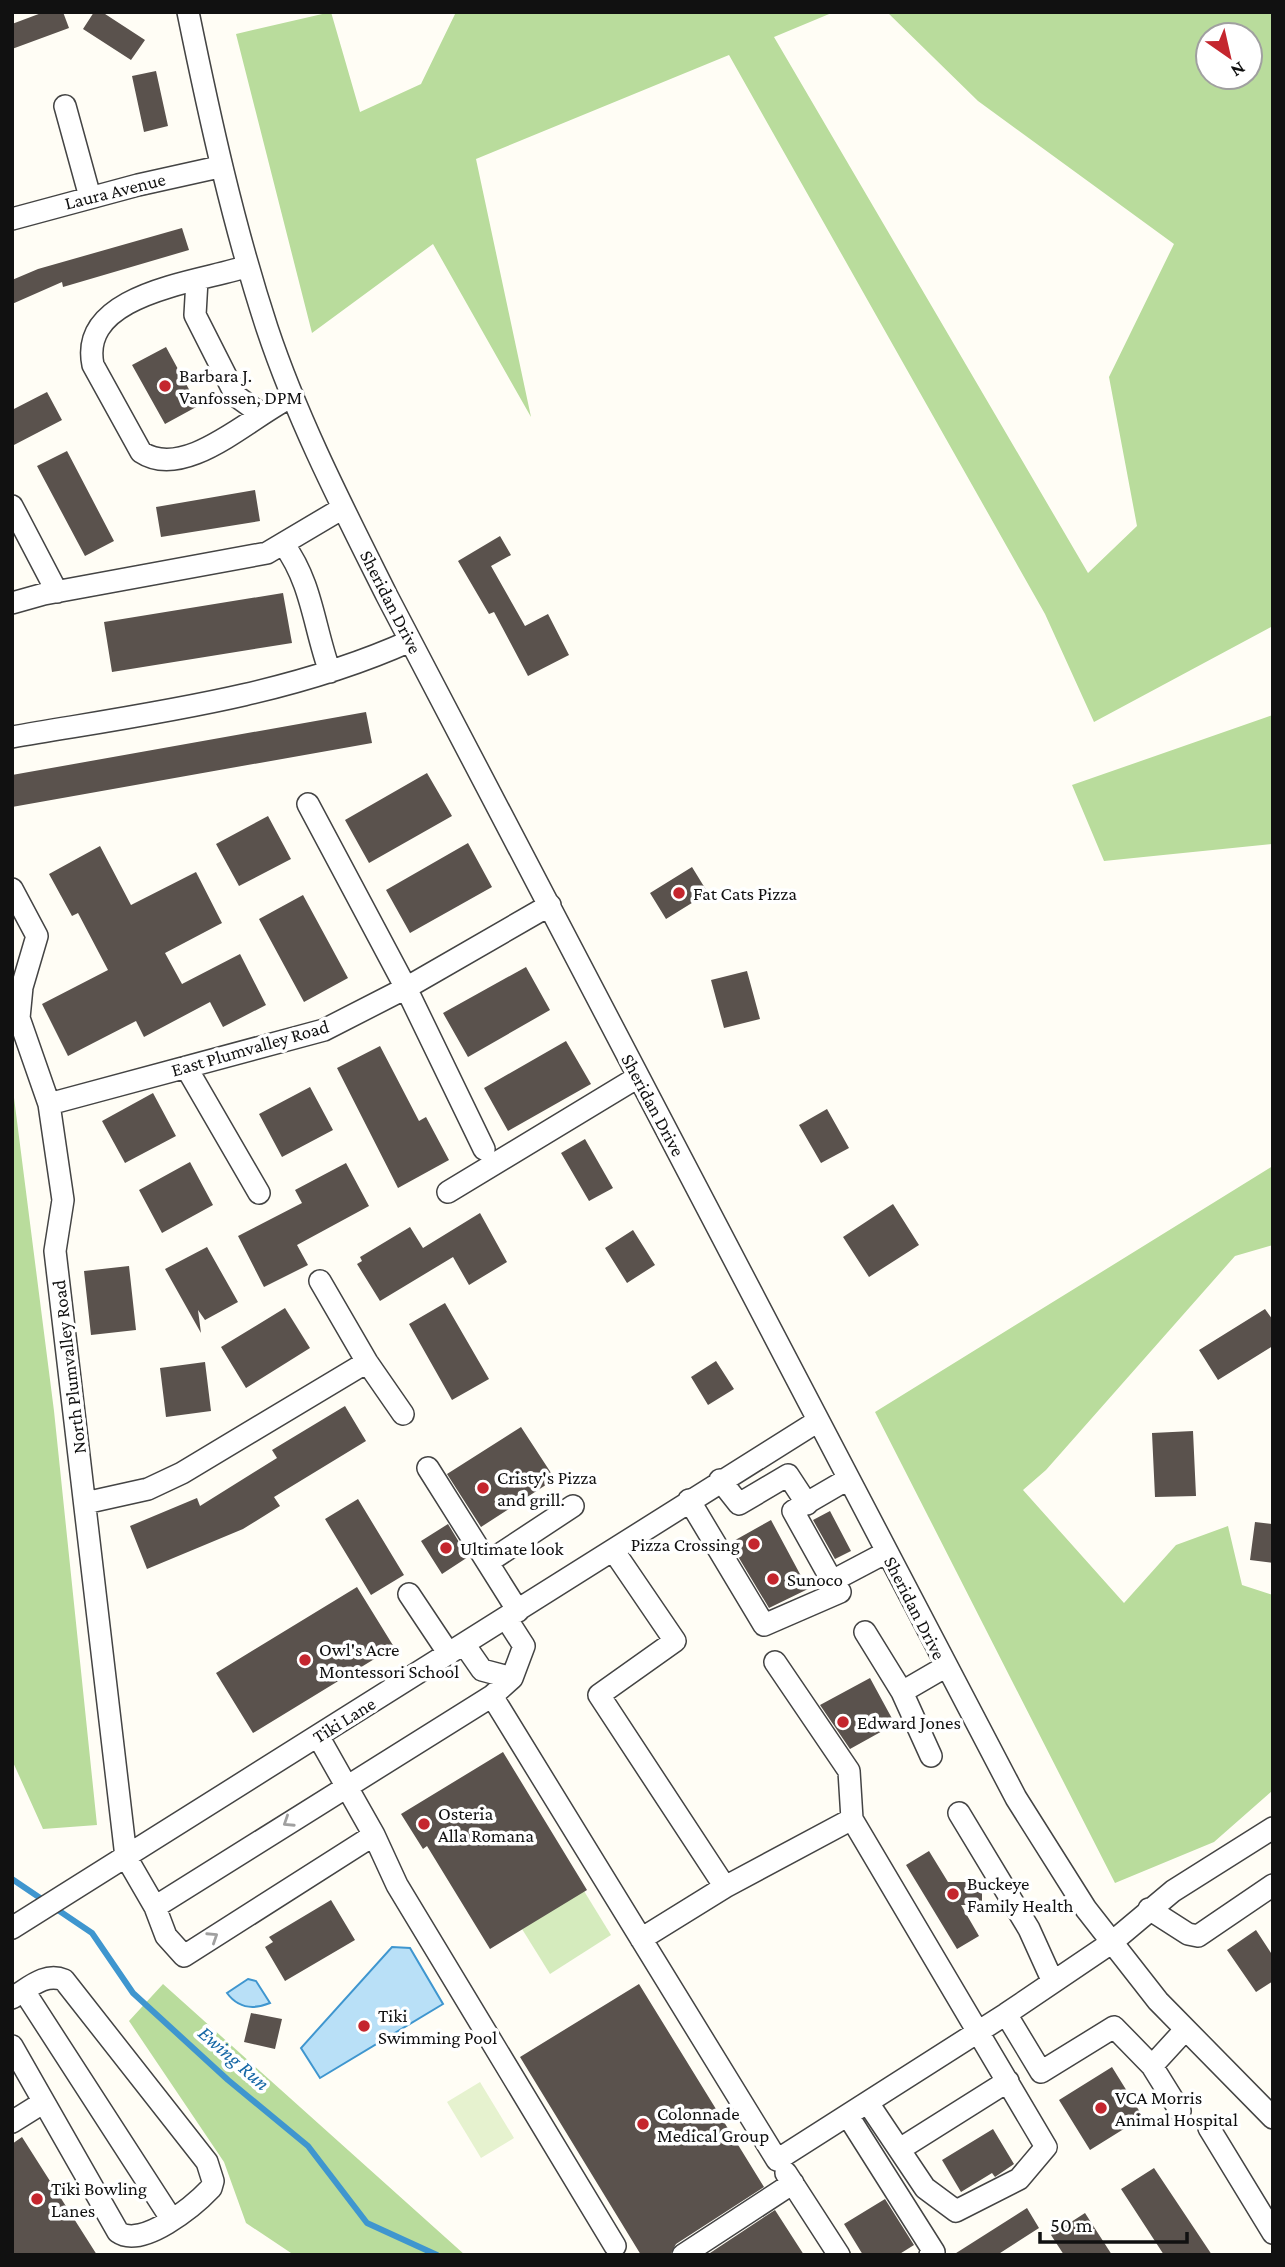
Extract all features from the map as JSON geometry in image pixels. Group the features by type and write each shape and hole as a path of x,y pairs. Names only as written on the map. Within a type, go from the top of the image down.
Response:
{"street":[{"name":"Sheridan Drive","path":"188,12 219,167 248,266 293,396 343,508 410,641 945,1667 1016,1798 1054,1860 1111,1942 1185,2031 1273,2118"},
{"path":"65,106 90,197"},
{"name":"Laura Avenue","path":"12,219 90,197 219,167"},
{"path":"248,266 177,282 152,292 111,315 98,329 93,342 93,365 141,452 153,460 184,458 293,396"},
{"path":"197,279 195,315 236,396 261,414"},
{"path":"12,506 57,592"},
{"path":"12,603 57,592 240,560 284,545 343,508"},
{"path":"284,545 298,563 306,582 330,671"},
{"path":"12,737 298,682 410,641"},
{"path":"308,804 406,988 484,1149"},
{"name":"North Plumvalley Road","path":"12,889 37,936 22,987 19,1018 49,1104 63,1200 55,1251 126,1857"},
{"name":"East Plumvalley Road","path":"49,1104 324,1030 406,988 550,905"},
{"path":"186,1067 259,1192"},
{"path":"448,1192 638,1077"},
{"path":"320,1281 366,1362 403,1414"},
{"path":"85,1503 148,1489 182,1474 366,1362"},
{"name":"Tiki Lane","path":"12,1928 512,1615 720,1480 818,1422"},
{"path":"155,1907 492,1696 512,1678 524,1646 512,1615 488,1562 428,1468"},
{"path":"720,1480 739,1504 788,1475 807,1504"},
{"path":"689,1500 764,1625 840,1592 793,1511 848,1479"},
{"path":"488,1562 573,1506"},
{"path":"613,1550 675,1641 600,1695 725,1887"},
{"path":"832,1581 887,1552"},
{"path":"410,1594 456,1649 482,1670 512,1678"},
{"path":"865,1632 902,1692 931,1756"},
{"path":"775,1662 849,1771 852,1819 1046,2147 1019,2179 956,2211 925,2188 868,2103"},
{"path":"902,1692 945,1667"},
{"path":"492,1696 777,2160 839,2255"},
{"path":"318,1736 374,1835 397,1885 615,2246"},
{"path":"959,1813 1028,1929 1053,1982"},
{"path":"640,1939 725,1887 852,1819"},
{"path":"777,2160 1006,2014 1111,1942 1149,1909 1273,1828"},
{"path":"126,1857 155,1907 166,1936 184,1956 374,1835"},
{"path":"1149,1909 1188,1934 1198,1936 1273,1885"},
{"path":"14,2054 118,2232 133,2238 173,2220 211,2188 213,2181 207,2162 64,1980 55,1976 46,1978 18,1994 173,2220"},
{"path":"1006,2014 1041,2072 1114,2027 1152,2066 1180,2111"},
{"path":"1152,2066 1185,2031"},
{"path":"900,2149 1008,2081"},
{"path":"12,2122 44,2102"},
{"path":"848,2116 934,2252 930,2255"},
{"path":"1209,2128 1273,2233"},
{"path":"683,2255 793,2183"}],"green space":[{"path":"331,12 360,112 421,84 456,12 834,12 774,37 1088,573 1137,526 1109,377 1174,244 978,101 887,12 1273,12 1273,626 1094,722 1045,614 729,55 476,159 531,417 433,244 312,333 236,34"},
{"path":"1273,715 1273,844 1104,861 1072,785"},
{"path":"12,1082 54,1411 97,1825 43,1829 12,1760"},
{"path":"1273,1166 1273,1245 1235,1256 1046,1470 1023,1490 1124,1603 1176,1545 1228,1526 1242,1585 1273,1595 1273,1790 1214,1842 1115,1883 875,1412"},
{"path":"584,1891 611,1935 550,1974 522,1929"},
{"path":"163,1984 465,2255 294,2255 246,2223 224,2162 129,2021"},
{"path":"480,2082 514,2138 481,2158 447,2102"}],"water":[{"name":"Tiki Swimming Pool","path":"392,1947 410,1948 443,2004 320,2078 301,2048"},
{"path":"248,1979 256,1981 270,2003 258,2007 246,2006 231,1998 227,1993"}],"building":[{"path":"44,12 63,12 69,28 12,49 12,24"},
{"path":"94,12 102,12 145,40 131,60 83,29"},
{"path":"156,71 168,126 144,132 132,76"},
{"path":"182,228 189,250 63,287 62,282 12,304 12,280 38,269"},
{"name":"Barbara J. Vanfossen, DPM","path":"166,347 198,406 165,424 132,365"},
{"path":"47,392 62,420 12,446 12,410"},
{"path":"67,451 114,541 85,556 37,466"},
{"path":"255,490 260,521 161,537 156,507"},
{"path":"500,536 511,555 491,566 525,626 548,614 569,655 528,676 494,612 489,614 458,561"},
{"path":"283,593 292,643 112,672 104,622"},
{"path":"366,712 372,743 12,807 12,775"},
{"path":"427,773 452,816 369,863 345,820"},
{"path":"268,816 291,859 239,886 216,844"},
{"path":"468,843 492,887 410,933 386,890"},
{"path":"100,846 131,905 196,872 222,923 165,953 182,984 240,954 266,1005 223,1027 210,1002 144,1037 136,1021 68,1056 42,1004 108,970 78,913 72,916 49,874"},
{"name":"Fat Cats Pizza","path":"692,867 708,893 666,919 650,893"},
{"path":"303,895 348,978 304,1002 259,919"},
{"path":"526,967 550,1010 468,1057 443,1013"},
{"path":"747,971 760,1019 724,1028 711,980"},
{"path":"566,1041 591,1084 508,1131 484,1088"},
{"path":"380,1046 419,1121 426,1117 449,1160 398,1188 337,1068"},
{"path":"310,1087 333,1130 282,1157 259,1114"},
{"path":"153,1093 176,1136 125,1163 102,1121"},
{"path":"827,1109 849,1148 821,1163 799,1125"},
{"path":"585,1139 613,1188 589,1201 561,1153"},
{"path":"190,1162 213,1205 162,1233 139,1190"},
{"path":"346,1163 369,1206 297,1245 308,1265 264,1287 238,1236 302,1203 295,1190"},
{"path":"893,1204 919,1245 869,1277 843,1237"},
{"path":"480,1213 507,1262 469,1285 453,1257 380,1301 357,1264 362,1261 360,1257 410,1227 423,1248"},
{"path":"633,1230 655,1265 627,1283 605,1248"},
{"path":"207,1247 238,1302 205,1320 198,1310 201,1333 165,1269"},
{"path":"129,1266 136,1330 91,1335 84,1271"},
{"path":"445,1303 489,1379 452,1400 409,1324"},
{"path":"285,1308 310,1348 246,1388 221,1347"},
{"path":"1265,1309 1273,1320 1273,1346 1218,1380 1199,1350"},
{"path":"716,1361 734,1389 708,1405 691,1377"},
{"path":"205,1362 211,1411 166,1417 160,1368"},
{"path":"345,1406 366,1441 274,1497 280,1506 243,1529 147,1569 130,1526 197,1498 200,1506 277,1458 272,1450"},
{"path":"521,1427 555,1479 481,1527 447,1474"},
{"path":"1193,1431 1196,1496 1155,1497 1152,1433"},
{"path":"358,1499 404,1575 371,1595 325,1519"},
{"path":"830,1511 851,1551 835,1559 813,1520"},
{"name":"Sunoco","path":"771,1520 808,1589 769,1608 730,1543"},
{"path":"1255,1522 1273,1524 1273,1563 1250,1560"},
{"name":"Ultimate look","path":"448,1524 468,1557 442,1574 421,1541"},
{"name":"Owl's Acre Montessori School","path":"357,1587 394,1647 253,1733 216,1673"},
{"path":"870,1678 895,1724 850,1749 820,1705"},
{"path":"503,1752 587,1890 490,1949 427,1846 423,1849 401,1814"},
{"name":"Buckeye Family Health","path":"929,1851 948,1882 982,1882 982,1905 961,1905 979,1936 957,1949 906,1865"},
{"path":"331,1900 355,1940 285,1981 265,1947 273,1942 269,1937"},
{"path":"1256,1930 1273,1956 1273,1981 1256,1992 1227,1950"},
{"name":"Colonnade Medical Group","path":"639,1984 764,2187 676,2244 670,2255 641,2255 520,2057"},
{"path":"251,2013 282,2019 275,2049 244,2042"},
{"name":"VCA Morris Animal Hospital","path":"1112,2067 1143,2117 1090,2150 1059,2100"},
{"path":"993,2129 1014,2164 995,2177 992,2173 961,2192 942,2160"},
{"name":"Tiki Bowling Lanes","path":"22,2137 97,2255 12,2255 12,2144"},
{"path":"1154,2168 1212,2255 1164,2255 1121,2189"},
{"path":"885,2199 914,2245 898,2255 863,2255 844,2224"},
{"path":"1027,2208 1039,2228 997,2255 953,2255"},
{"path":"775,2210 804,2255 707,2255"},
{"path":"1085,2213 1112,2255 1064,2255 1051,2235"}],"waterway":[{"name":"Ewing Run","path":"12,1879 92,1933 133,1993 228,2080 308,2146 367,2223 437,2255"}],"place":[{"name":"Barbara J. Vanfossen, DPM","path":"165,386"},
{"name":"Fat Cats Pizza","path":"679,893"},
{"name":"Cristy's Pizza and grill.","path":"483,1488"},
{"name":"Pizza Crossing","path":"754,1544"},
{"name":"Ultimate look","path":"446,1548"},
{"name":"Sunoco","path":"773,1579"},
{"name":"Owl's Acre Montessori School","path":"305,1660"},
{"name":"Edward Jones","path":"843,1722"},
{"name":"Osteria Alla Romana","path":"424,1824"},
{"name":"Buckeye Family Health","path":"953,1894"},
{"name":"Tiki Swimming Pool","path":"364,2026"},
{"name":"VCA Morris Animal Hospital","path":"1101,2108"},
{"name":"Colonnade Medical Group","path":"643,2124"},
{"name":"Tiki Bowling Lanes","path":"37,2199"}]}
